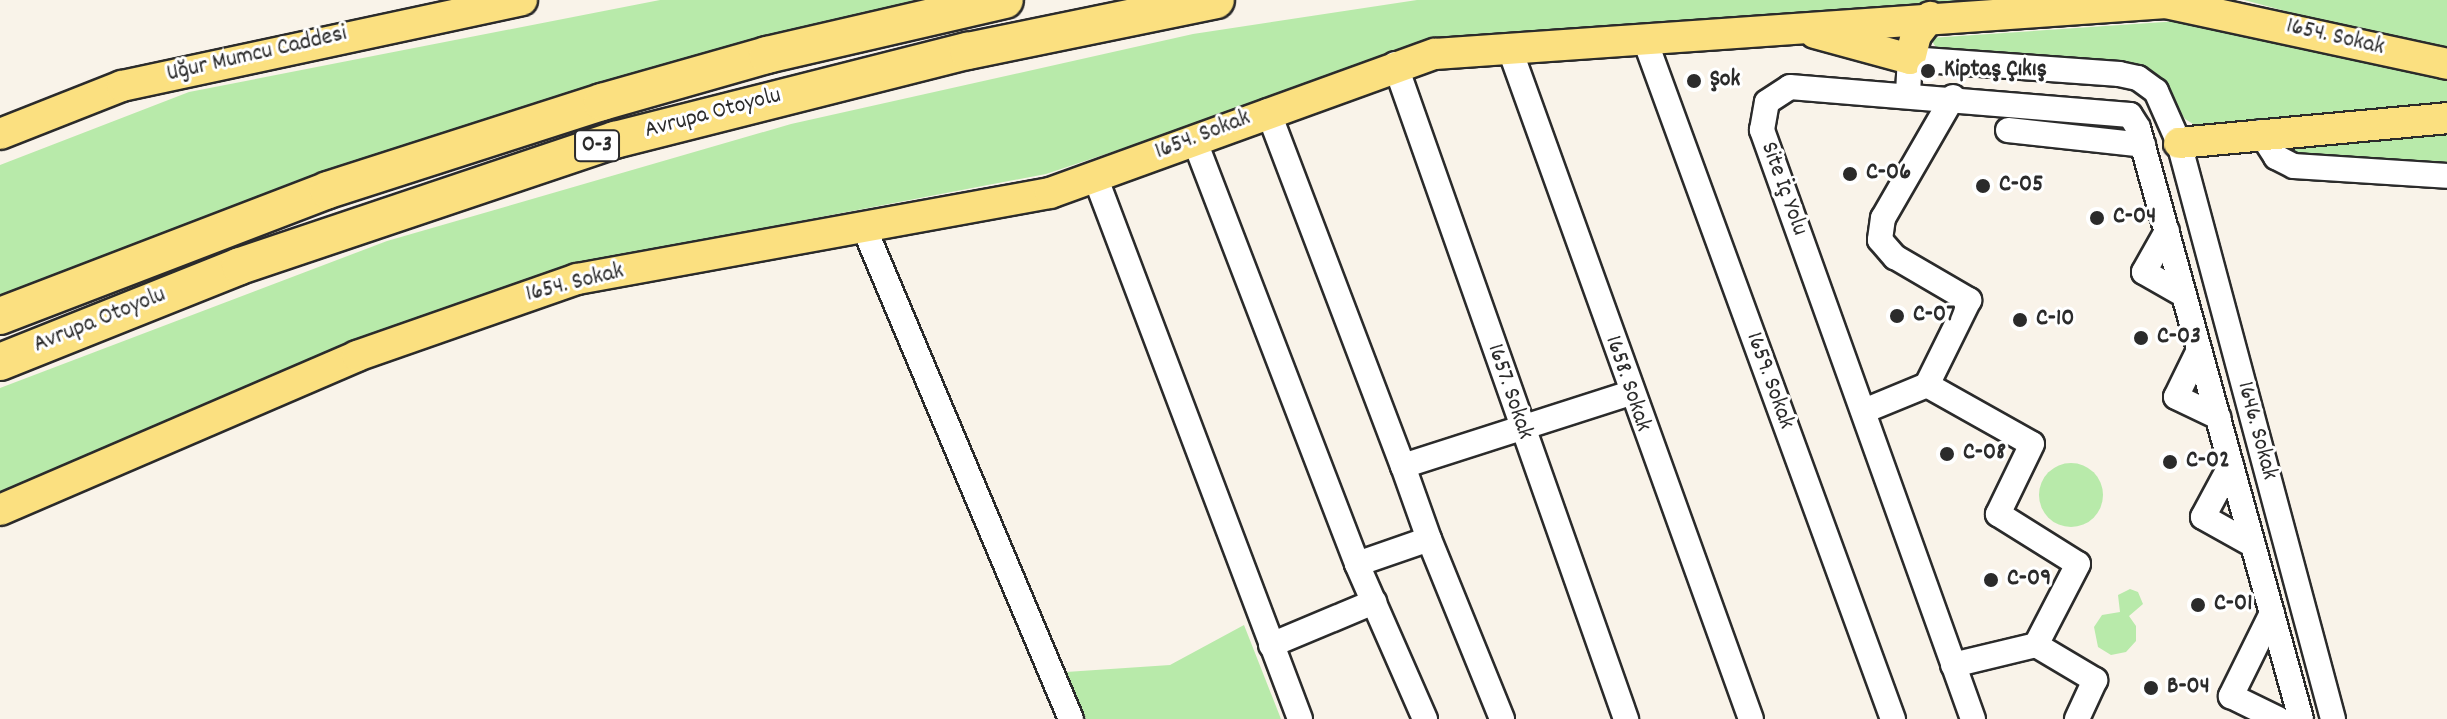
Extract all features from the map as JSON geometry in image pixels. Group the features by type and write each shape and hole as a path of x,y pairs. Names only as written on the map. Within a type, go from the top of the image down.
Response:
{"highway":[{"name":"Avrupa Otoyolu","path":"0,316 328,190 602,102 767,55 1005,0"},
{"name":"Avrupa Otoyolu","path":"0,362 240,266 615,140 955,54 1216,0"}],"main road":[{"name":"Uğur Mumcu Caddesi","path":"0,134 122,86 455,5 522,0"},
{"name":"1654. Sokak","path":"0,510 357,356 577,279 1004,204 1096,179 1395,64 1435,54 1509,47 1646,43 1930,17 2188,5 2447,64"},
{"path":"1798,28 1910,59 1916,35 1930,17"},
{"path":"2179,143 2260,132 2447,118"}],"street":[{"name":"1659. Sokak","path":"1646,43 1893,719"},
{"name":"1658. Sokak","path":"1509,47 1630,393 1751,719"},
{"path":"1877,91 1880,52"},
{"path":"1908,94 1910,59"},
{"name":"1646. Sokak","path":"1910,59 2138,78 2162,100 2179,143 2333,719"},
{"name":"1657. Sokak","path":"1395,64 1626,719"},
{"name":"Site İç Yolu","path":"1973,719 1761,124 1767,102 1790,87 2123,111 2135,121 2301,719"},
{"path":"1864,411 1927,385 1969,300 1890,254 1880,233 1883,218 1953,97"},
{"path":"1268,111 1429,539 1502,719"},
{"path":"2008,130 2143,145"},
{"path":"2260,132 2276,157 2294,166 2447,176"},
{"path":"1194,139 1357,564 1425,719"},
{"path":"1096,179 1300,719"},
{"path":"865,230 1071,719"},
{"path":"2199,350 2176,397 2218,417"},
{"path":"1927,385 2032,444 1999,516 2078,566 2036,645"},
{"path":"1403,466 1630,393"},
{"path":"2231,465 2203,517 2253,545"},
{"path":"1357,564 1429,539"},
{"path":"1271,645 1374,602"},
{"path":"2272,613 2231,696 2278,719"},
{"path":"1953,665 2036,645 2095,680 2077,719"}],"green space":[{"path":"660,0 915,0 584,87 295,181 0,299 0,165 189,92"},
{"path":"1417,0 1981,0 1422,49 1046,174 575,264 0,492 0,388 387,241 791,124 1193,34"},
{"path":"2244,0 2447,0 2447,54"},
{"path":"2179,21 2447,79 2447,104 2198,127 2185,119 2161,80 2116,64 1937,49 1930,38"},
{"path":"2447,118 2447,176 2357,172 2269,150"},
{"path":"2071,463 2089,469 2097,477 2103,495 2097,513 2089,521 2071,527 2053,521 2045,513 2039,495 2045,477 2053,469"},
{"path":"2130,589 2138,592 2143,604 2129,616 2136,626 2136,641 2126,652 2111,655 2098,647 2094,627 2102,615 2120,612 2118,595"},
{"path":"1244,625 1281,719 1086,719 1066,672 1170,665"}],"place":[{"name":"Kiptaş Çıkış","path":"1928,71"},
{"name":"Şok","path":"1694,81"},
{"name":"C-06","path":"1850,174"},
{"name":"C-05","path":"1983,186"},
{"name":"C-04","path":"2097,218"},
{"name":"C-07","path":"1897,316"},
{"name":"C-10","path":"2020,320"},
{"name":"C-03","path":"2141,338"},
{"name":"C-08","path":"1947,454"},
{"name":"C-02","path":"2170,462"},
{"name":"C-09","path":"1991,580"},
{"name":"C-01","path":"2198,605"},
{"name":"B-04","path":"2151,688"}]}
